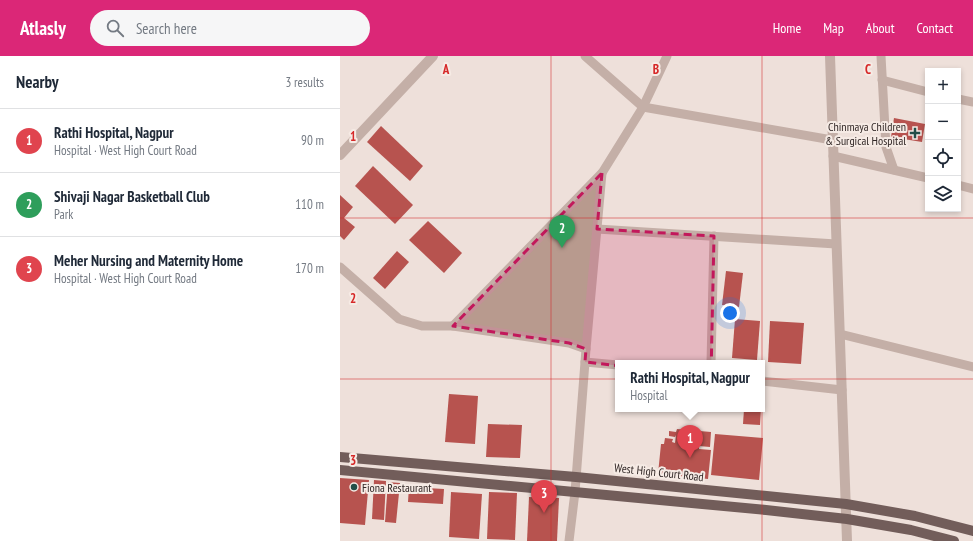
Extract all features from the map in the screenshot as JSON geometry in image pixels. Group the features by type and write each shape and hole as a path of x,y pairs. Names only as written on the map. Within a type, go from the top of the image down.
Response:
{"main road":[{"name":"West High Court Road","path":"340,457 576,476 846,504 915,516 973,531"},
{"path":"340,470 847,519 911,530 954,541"}],"street":[{"path":"340,155 433,56"},
{"path":"585,56 643,107 832,140"},
{"path":"453,326 602,173 643,107 666,56"},
{"path":"830,56 847,541"},
{"path":"881,56 886,147 894,170"},
{"path":"882,80 925,91"},
{"path":"961,100 973,102"},
{"path":"833,156 925,177"},
{"path":"569,541 575,492 602,173"},
{"path":"961,186 973,189"},
{"path":"597,229 836,244"},
{"path":"711,360 714,236"},
{"path":"340,267 399,319 422,326 453,326 569,343 586,349"},
{"path":"840,334 973,367"},
{"path":"585,362 615,366"},
{"path":"765,382 842,390"}],"highlighted area":[{"path":"602,173 597,229 714,236 711,376 585,362 586,349 569,343 453,326"}],"green space":[{"path":"602,173 583,345 459,323"}],"building":[{"path":"894,118 925,124 922,142 891,137"},
{"path":"381,126 423,166 410,181 367,142"},
{"path":"373,166 413,205 395,224 355,186"},
{"path":"340,195 353,207 344,218 355,227 344,240 340,236"},
{"path":"428,221 462,253 444,273 409,240"},
{"path":"397,251 409,262 385,289 373,278"},
{"path":"726,271 743,273 739,307 722,305"},
{"path":"735,319 760,321 757,360 732,358"},
{"path":"770,321 804,323 801,364 768,362"},
{"path":"449,394 478,396 475,444 445,442"},
{"path":"744,412 761,412 760,425 743,424"},
{"path":"488,424 522,425 520,458 486,457"},
{"path":"677,429 711,432 710,447 699,446 699,449 711,450 708,479 658,474 661,444 664,444 665,438 673,439 672,442 675,443 676,435 675,437 669,436 669,431 676,432"},
{"path":"715,434 763,438 759,480 711,475"},
{"path":"340,478 369,480 365,525 340,523"},
{"path":"374,480 386,481 384,520 372,519"},
{"path":"388,482 400,483 396,523 385,522"},
{"path":"409,487 444,489 443,504 408,502"},
{"path":"451,492 482,494 479,539 449,537"},
{"path":"489,492 517,493 515,540 487,539"},
{"path":"529,497 559,498 557,541 527,541"}],"place":[{"name":"Chinmaya Children & Surgical Hospital","path":"915,133"},
{"name":"Shivaji Nagar Basketball Club","path":"562,248"},
{"name":"Rathi Hospital, Nagpur","path":"690,458"},
{"name":"Fiona Restaurant","path":"354,487"},
{"name":"Meher Nursing and Maternity Home","path":"544,513"}]}
